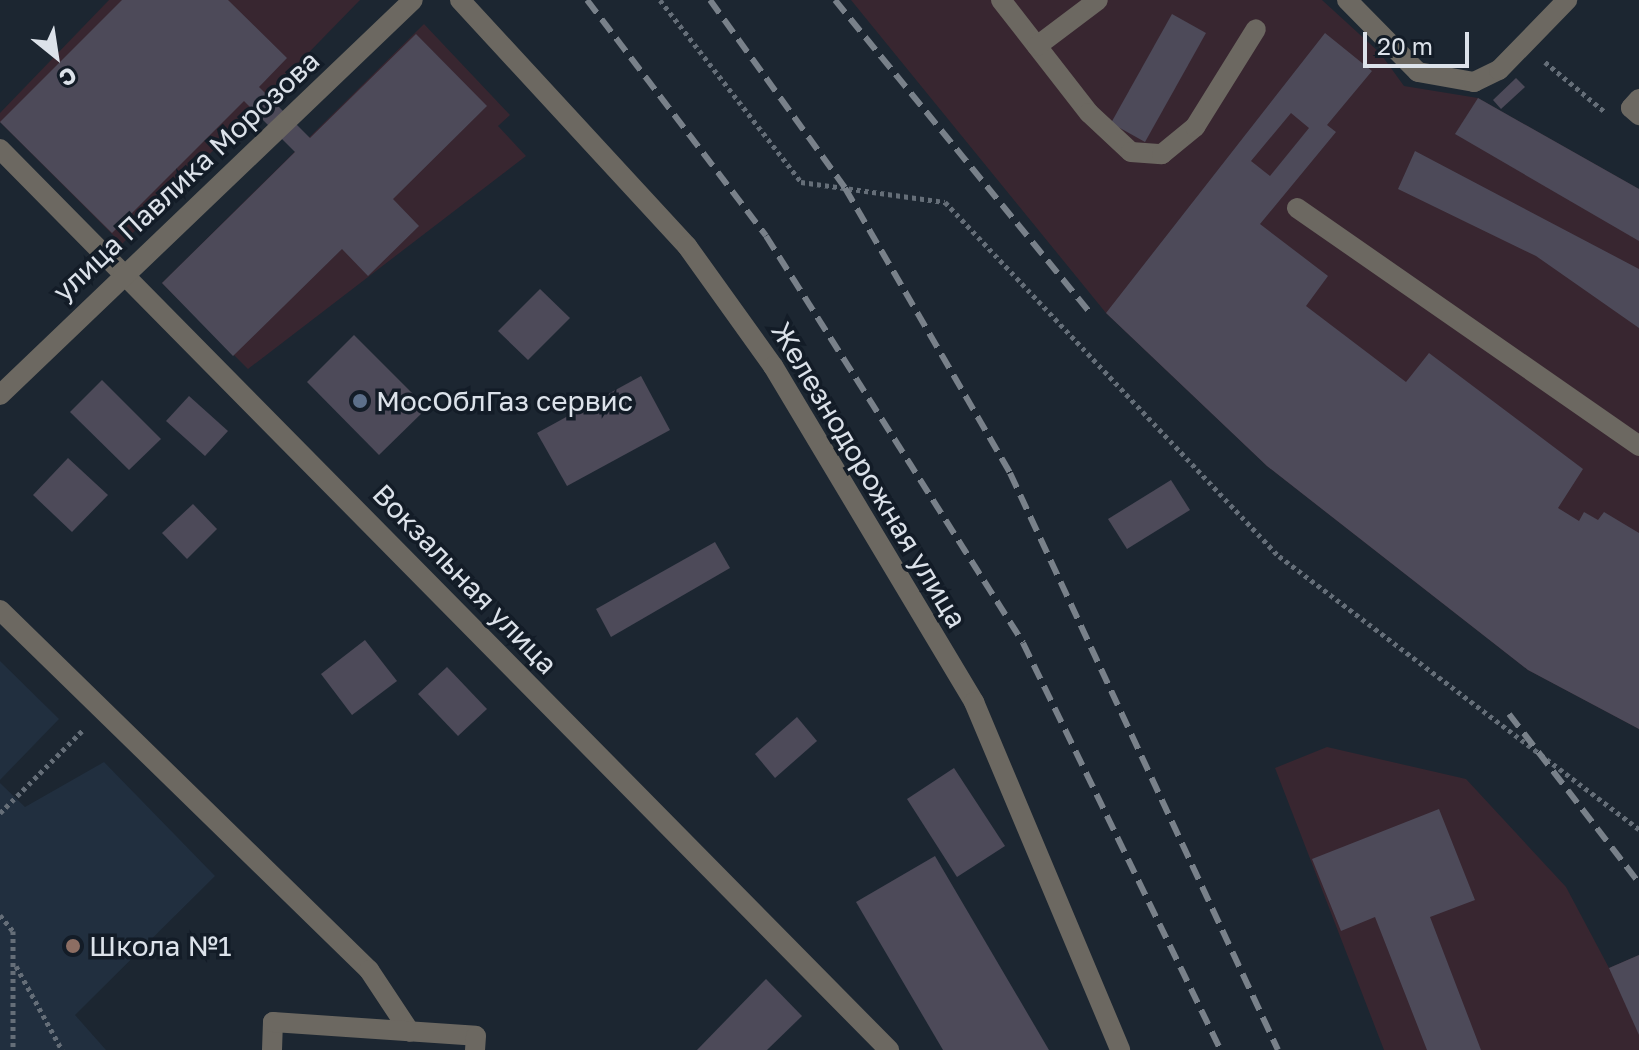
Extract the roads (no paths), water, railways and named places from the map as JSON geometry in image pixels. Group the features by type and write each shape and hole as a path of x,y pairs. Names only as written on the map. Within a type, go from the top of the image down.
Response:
{"street":[{"name":"улица Павлика Морозова","path":"0,395 123,271 413,0"},
{"name":"Железнодорожная улица","path":"460,0 687,246 773,366 974,702 1120,1050"},
{"path":"1001,0 1089,113 1131,152 1162,154 1195,127 1256,29"},
{"path":"1037,46 1098,0"},
{"path":"1347,0 1418,72 1446,82 1474,82 1525,47 1567,0"},
{"name":"Вокзальная улица","path":"0,149 889,1050"},
{"path":"1297,208 1639,446"},
{"path":"0,610 369,970 410,1032"},
{"path":"272,1050 273,1022 476,1036 475,1050"}],"railway":[{"path":"587,0 766,236 1023,643 1221,1050"},
{"path":"710,0 845,188 1010,473 1278,1050"},
{"path":"835,0 1090,313"},
{"path":"1509,714 1639,883"}],"place":[{"name":"МосОблГаз сервис","path":"360,401"},
{"name":"Школа №1","path":"73,946"}]}
